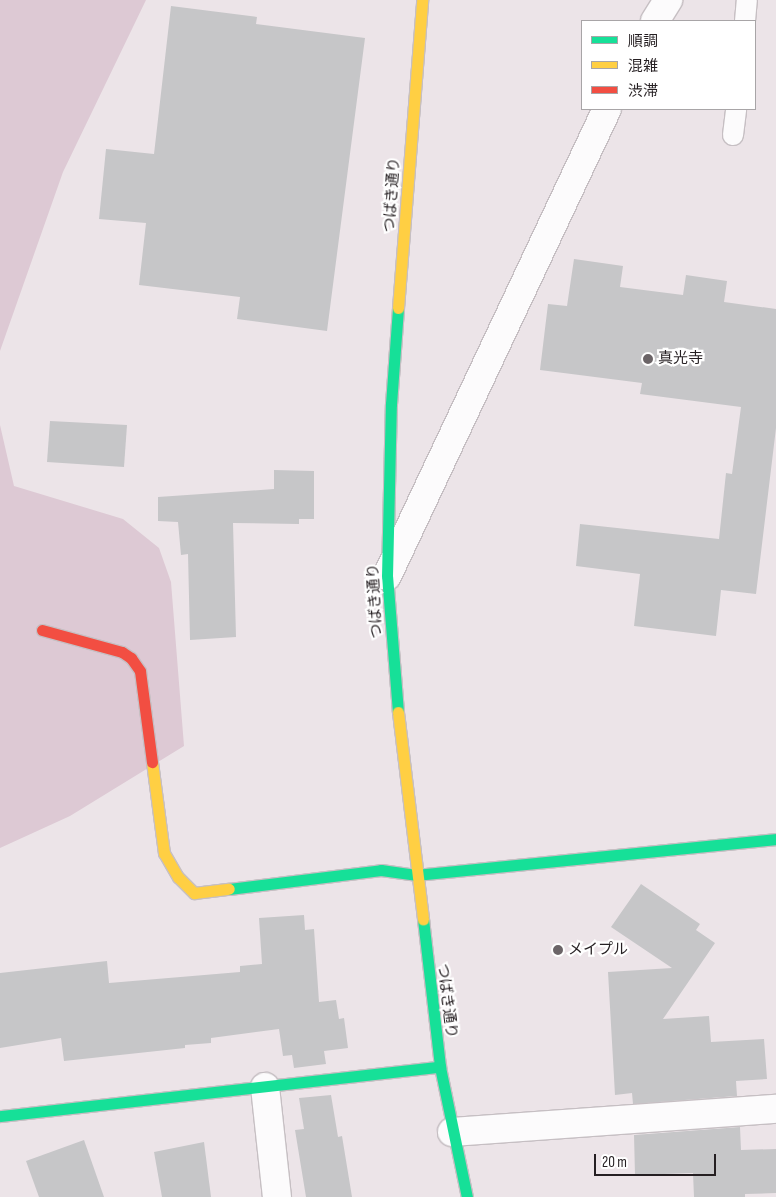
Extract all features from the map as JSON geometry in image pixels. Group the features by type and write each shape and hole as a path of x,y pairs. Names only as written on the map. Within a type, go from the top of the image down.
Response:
{"street":[{"name":"つばき通り","path":"422,0 391,404 387,576 399,720 440,1068 467,1197"},
{"path":"656,20 668,0"},
{"path":"387,576 607,110"},
{"path":"42,630 122,652 131,658 140,671 164,853 178,877 194,893 381,870 416,875 776,839"},
{"path":"0,1116 440,1068"},
{"path":"265,1087 277,1197"},
{"path":"452,1132 776,1109"}],"lane":[{"path":"745,20 747,0"},
{"path":"733,135 736,110"}],"shaded area":[{"path":"0,0 146,0 63,172 0,351"},
{"path":"0,425 14,486 123,519 159,548 171,582 184,746 70,816 0,848"}],"building":[{"path":"171,6 257,17 256,24 365,38 327,331 237,319 240,297 139,285 146,223 99,219 106,149 154,154"},
{"path":"574,259 623,266 620,287 683,295 686,275 727,281 724,302 776,309 776,428 756,594 721,590 716,636 634,626 640,574 576,566 580,524 719,539 726,473 732,474 741,407 640,394 642,383 540,370 548,304 567,306"},
{"path":"50,421 127,425 124,467 47,462"},
{"path":"274,470 314,471 314,519 299,519 299,524 233,523 236,637 190,640 188,554 181,555 178,522 158,521 158,497 274,489"},
{"path":"641,884 700,924 696,930 715,943 663,1019 709,1016 711,1042 764,1039 767,1079 736,1081 737,1096 633,1104 632,1093 615,1095 608,972 672,968 611,927"},
{"path":"304,915 305,930 314,929 319,1002 336,1000 339,1019 344,1018 348,1048 324,1051 326,1064 294,1068 292,1055 283,1056 279,1029 211,1038 211,1043 185,1045 185,1048 64,1061 61,1038 0,1048 0,973 107,961 109,983 240,972 240,966 262,964 259,918"},
{"path":"331,1095 338,1137 342,1136 352,1197 306,1197 295,1130 304,1129 299,1098"},
{"path":"740,1127 741,1150 776,1149 776,1193 745,1194 745,1197 694,1197 693,1173 635,1175 634,1135"},
{"path":"84,1140 104,1197 39,1197 26,1161"},
{"path":"204,1142 211,1197 162,1197 154,1152"}],"traffic: fast":[{"path":"398,308 391,404 387,576 398,712"},
{"path":"229,889 381,870 416,875 776,839"},
{"path":"423,919 440,1067 467,1197"},
{"path":"0,1116 440,1067"}],"traffic: slow":[{"path":"398,308 422,0"},
{"path":"398,712 423,919"},
{"path":"152,762 164,853 178,877 194,893 229,889"}],"traffic: jam":[{"path":"42,630 122,652 131,658 140,671 152,762"}],"place":[{"name":"真光寺","path":"648,359"},
{"name":"メイプル","path":"558,950"}]}
